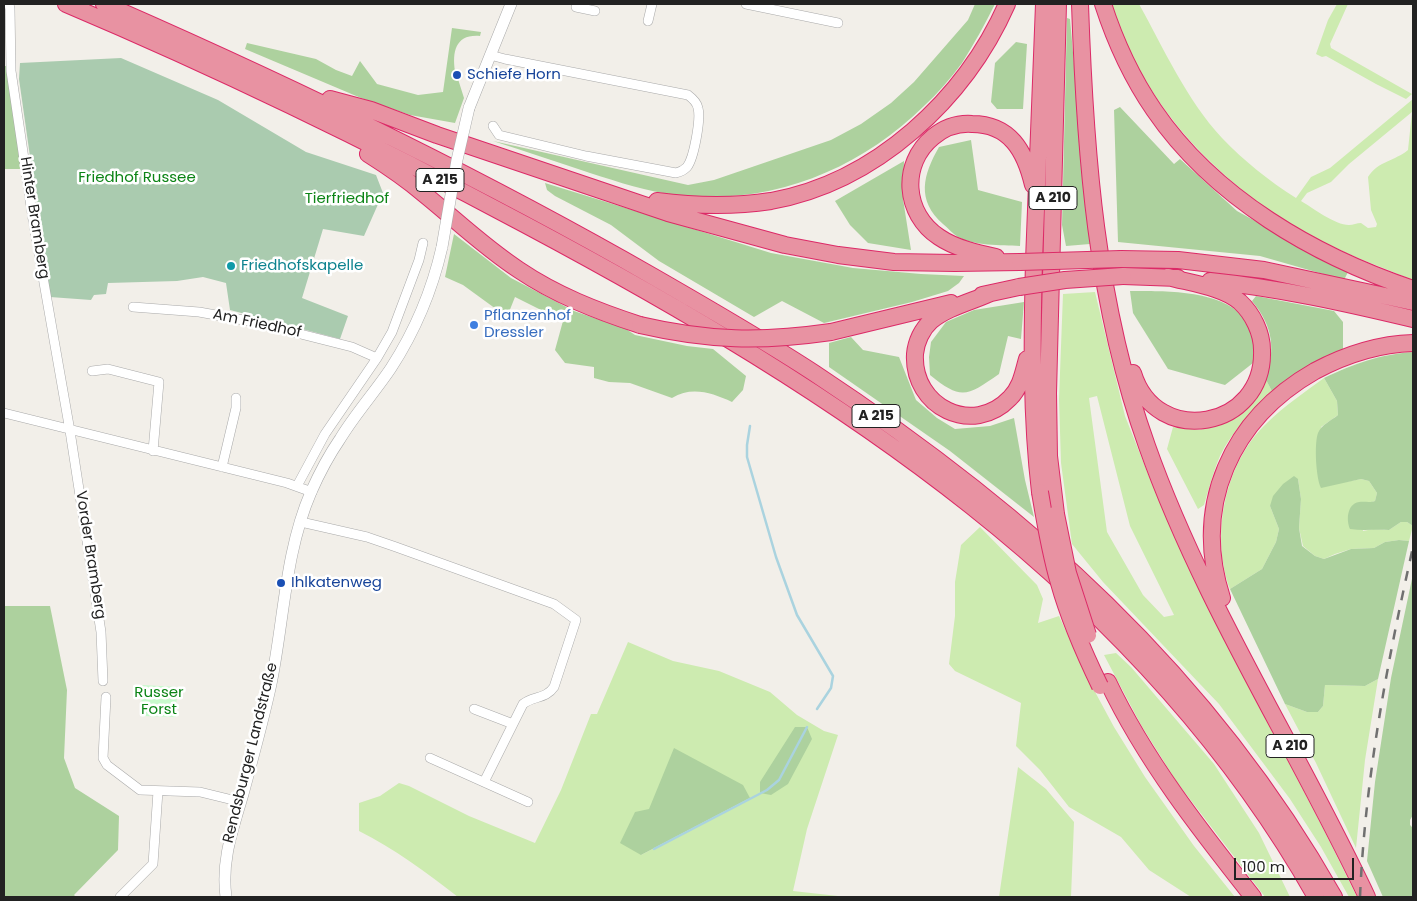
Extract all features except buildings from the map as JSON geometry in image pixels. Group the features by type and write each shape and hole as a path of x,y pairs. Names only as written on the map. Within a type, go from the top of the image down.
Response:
{"highway":[{"name":"A 215","path":"66,4 288,96 383,133 522,204 613,254 737,326 854,400 915,443 1036,538 1123,619 1196,699 1238,749 1270,793 1334,897"},
{"name":"A 215","path":"104,4 217,53 288,96 606,267 697,319 833,405 953,492 1027,551 1091,610 1152,672 1209,738 1232,768 1278,834 1316,897"},
{"path":"623,197 701,206 744,204 773,200 806,191 847,174 902,140 940,104 975,62 1007,4"},
{"path":"1044,4 1036,208 1033,392 1040,492 1050,550 1063,597 1082,649 1104,684 1138,752 1165,779 1210,842 1254,897"},
{"name":"A 210","path":"1058,4 1048,393 1050,456 1056,514 1065,559 1073,591 1104,684"},
{"name":"A 210","path":"1080,4 1086,140 1105,290 1125,376 1152,462 1185,542 1236,645 1343,846 1367,897"},
{"path":"1103,4 1117,41 1138,85 1168,130 1204,168 1245,203 1278,225 1331,255 1413,290"},
{"path":"288,96 371,110 438,135 729,231 838,256 915,263 1121,259 1178,260 1255,269 1413,302"},
{"path":"288,96 390,168 518,270 587,307 640,325 692,336 741,340 798,337 832,332 1019,287 1065,280 1123,276 1168,278 1262,287 1413,319"},
{"path":"1020,262 957,247 929,230 916,213 912,202 910,192 911,171 916,158 924,147 946,129 968,124 982,124 994,127 1004,132 1020,150 1030,174 1036,208"},
{"path":"1105,290 1135,380 1148,402 1163,413 1184,420 1200,421 1224,415 1246,399 1259,377 1263,359 1259,331 1248,311 1232,296 1224,292 1168,278"},
{"path":"991,293 939,315 921,333 915,350 915,372 924,391 937,406 957,414 974,415 993,411 1011,398 1022,378 1033,315"},
{"path":"1236,645 1216,580 1212,557 1211,533 1213,511 1219,484 1235,448 1266,408 1307,376 1334,362 1361,352 1387,345 1413,343"}],"street":[{"name":"Hinter Bramberg","path":"9,4 11,70 33,220 70,431"},
{"name":"Rendsburger Landstraße","path":"226,897 227,853 231,832 258,741 271,684 288,574 300,522 312,492 339,439 390,370 415,327 429,294 442,247 457,160 469,108 511,4"},
{"path":"649,22 652,4"},
{"path":"746,4 838,23"},
{"path":"576,7 592,8"},
{"path":"490,55 688,95 696,103 698,111 697,128 689,164 684,170 676,173 586,156 499,135 493,126"},
{"path":"297,486 325,434 377,358 392,332 419,260 423,243"},
{"name":"Am Friedhof","path":"133,307 199,312 249,321 352,346 377,358"},
{"path":"92,371 108,369 159,382 153,451"},
{"path":"222,467 236,408 236,398"},
{"path":"4,413 70,431 297,486 312,492"},
{"name":"Vorder Bramberg","path":"70,431 101,632 103,681"},
{"path":"300,522 367,537 396,547 554,604 576,620 554,687 546,696 532,699 523,704 484,782"},
{"path":"106,697 104,762 140,790 200,792 240,802"},
{"path":"474,709 513,724"},
{"path":"430,758 528,802"},
{"path":"120,897 153,864 158,791"}],"green space":[{"path":"975,4 995,4 962,63 924,106 899,129 842,165 811,179 779,189 746,195 712,197 666,194 622,183 493,141 688,185 714,180 831,140 861,124 891,103 914,82 968,20"},
{"path":"1112,4 1139,4 1176,73 1209,123 1248,163 1296,198 1311,177 1330,168 1413,99 1413,280 1315,238 1270,211 1240,188 1211,163 1185,135 1162,105 1142,74 1125,40","holes":["1412,112 1408,150 1382,164 1368,177 1371,210 1377,224 1376,227 1368,228 1361,223 1349,225 1337,222 1301,201 1307,193 1331,182 1349,164"]},
{"path":"1337,4 1348,4 1330,44 1331,48 1412,94 1406,99 1326,56 1322,57 1316,54 1328,20"},
{"path":"1067,18 1070,19 1090,244 1066,246 1062,225"},
{"path":"452,28 481,32 480,36 472,36 461,41 455,51 455,71 452,72 454,80 458,79 464,98 455,123 410,115 361,98 245,49 247,43 316,59 352,76 360,61 377,84 418,95 443,92"},
{"path":"1016,42 1027,44 1023,109 997,109 991,102 995,63"},
{"name":"Friedhof Russee","path":"121,58 218,100 306,152 376,175 383,193 364,236 323,229 302,298 348,316 340,339 230,310 226,283 203,277 177,281 108,283 106,294 94,295 91,300 50,297 19,79 20,63"},
{"path":"4,66 7,66 21,169 4,169"},
{"path":"1120,107 1174,164 1180,159 1237,211 1348,272 1344,280 1260,256 1118,242 1114,110"},
{"path":"971,140 978,190 1022,202 1020,246 964,240 956,236 943,224 934,215 929,206 925,187 926,177 933,157 939,147"},
{"path":"904,161 903,199 911,250 868,243 850,225 835,201"},
{"path":"545,183 771,253 853,268 964,276 959,283 948,291 912,302 824,323 782,301 754,317 659,261 611,225 555,196 547,190"},
{"path":"454,234 511,278 574,311 626,329 635,335 687,346 713,349 746,376 743,390 732,402 702,392 687,392 672,398 630,383 609,382 594,378 594,367 565,363 555,350 563,321 515,297 507,317 463,285 445,277"},
{"path":"1130,291 1195,294 1227,304 1239,313 1248,325 1253,344 1253,363 1225,385 1168,369 1133,313"},
{"path":"1095,292 1125,416 1152,484 1231,651 1357,897 1349,897 1321,847 1290,799 1219,704 1103,582 1072,544 1061,463 1059,399 1063,294","holes":["1097,396 1130,526 1174,615 1164,617 1143,595 1107,532 1089,398"]},
{"path":"1256,296 1334,311 1343,322 1343,349 1301,372 1273,393 1266,380 1271,358 1271,339 1265,320 1252,301"},
{"path":"1024,302 1021,339 1008,336 999,374 972,391 964,392 950,389 930,375 929,357 931,342 946,322 974,310"},
{"path":"851,337 863,350 899,357 916,400 937,418 955,429 990,426 1014,418 1034,517 950,451 829,367 829,343"},
{"path":"1413,352 1413,526 1407,522 1401,522 1389,530 1350,529 1348,513 1352,506 1359,502 1375,501 1377,493 1369,481 1361,479 1321,488 1316,453 1318,433 1338,415 1337,401 1324,378 1367,360"},
{"path":"1324,378 1337,401 1338,415 1321,427 1345,482 1361,479 1369,481 1377,493 1375,501 1369,503 1359,502 1363,531 1373,529 1389,530 1401,522 1407,522 1413,526 1409,541 1399,540 1385,542 1374,548 1351,549 1324,559 1315,556 1303,546 1299,528 1301,499 1298,479 1270,506 1279,529 1276,542 1262,569 1230,589 1224,568 1221,546 1225,500 1232,478 1241,458 1253,439 1267,423 1287,405"},
{"path":"1266,380 1273,393 1250,414 1230,438 1213,474 1204,505 1198,509 1167,449 1173,427 1200,430 1224,423 1252,403"},
{"path":"1294,476 1298,479 1301,499 1299,528 1302,546 1315,556 1324,559 1351,549 1374,548 1385,542 1399,540 1409,541 1378,679 1365,686 1325,685 1323,706 1318,712 1307,712 1285,704 1230,589 1262,569 1276,542 1279,529 1270,506 1273,496 1283,484"},
{"path":"980,527 1037,585 1043,599 1038,623 1059,616 1087,677 1114,727 1145,777 1194,846 1235,897 1191,897 1149,870 1121,837 1069,807 1040,770 1016,746 1021,703 955,671 949,664 955,616 955,582 961,545"},
{"path":"1413,574 1413,815 1410,825 1413,828 1413,897 1383,897 1367,861 1375,782 1391,678"},
{"path":"4,606 50,606 67,690 64,758 75,788 119,816 118,850 74,895 76,897 4,897"},
{"path":"628,642 673,661 719,671 770,692 797,715 824,731 838,735 807,829 793,891 847,897 458,897 410,861 359,831 359,803 380,796 399,783 409,786 469,816 535,843 561,790 591,714 597,714","holes":["750,798 641,855 649,809"]},
{"path":"1116,653 1131,667 1214,764 1259,833 1290,897 1265,897 1176,781 1141,725 1104,655"},
{"path":"1378,679 1365,760 1356,848 1316,763 1285,704 1307,712 1318,712 1323,706 1325,685 1365,686"},
{"name":"Russer Forst","path":"142,685 177,687 176,717 141,716"},
{"path":"795,727 807,727 812,739 788,784 771,795 760,793 760,782"},
{"path":"674,748 743,785 750,798 641,855 620,843 635,812 649,809"},
{"path":"1018,767 1046,789 1074,822 1071,897 999,897"}],"waterway":[{"path":"750,426 747,457 776,557 797,615 833,676 831,688 817,709"},
{"path":"654,849 767,790 779,780 807,727"}],"railway":[{"path":"1360,897 1372,765 1394,634 1413,547"}],"place":[{"name":"Schiefe Horn","path":"457,75"},
{"name":"Friedhofskapelle","path":"231,266"},
{"name":"Pflanzenhof Dressler","path":"474,325"},
{"name":"Ihlkatenweg","path":"281,583"}],"park label":[{"name":"Tierfriedhof","path":"347,199"}]}
